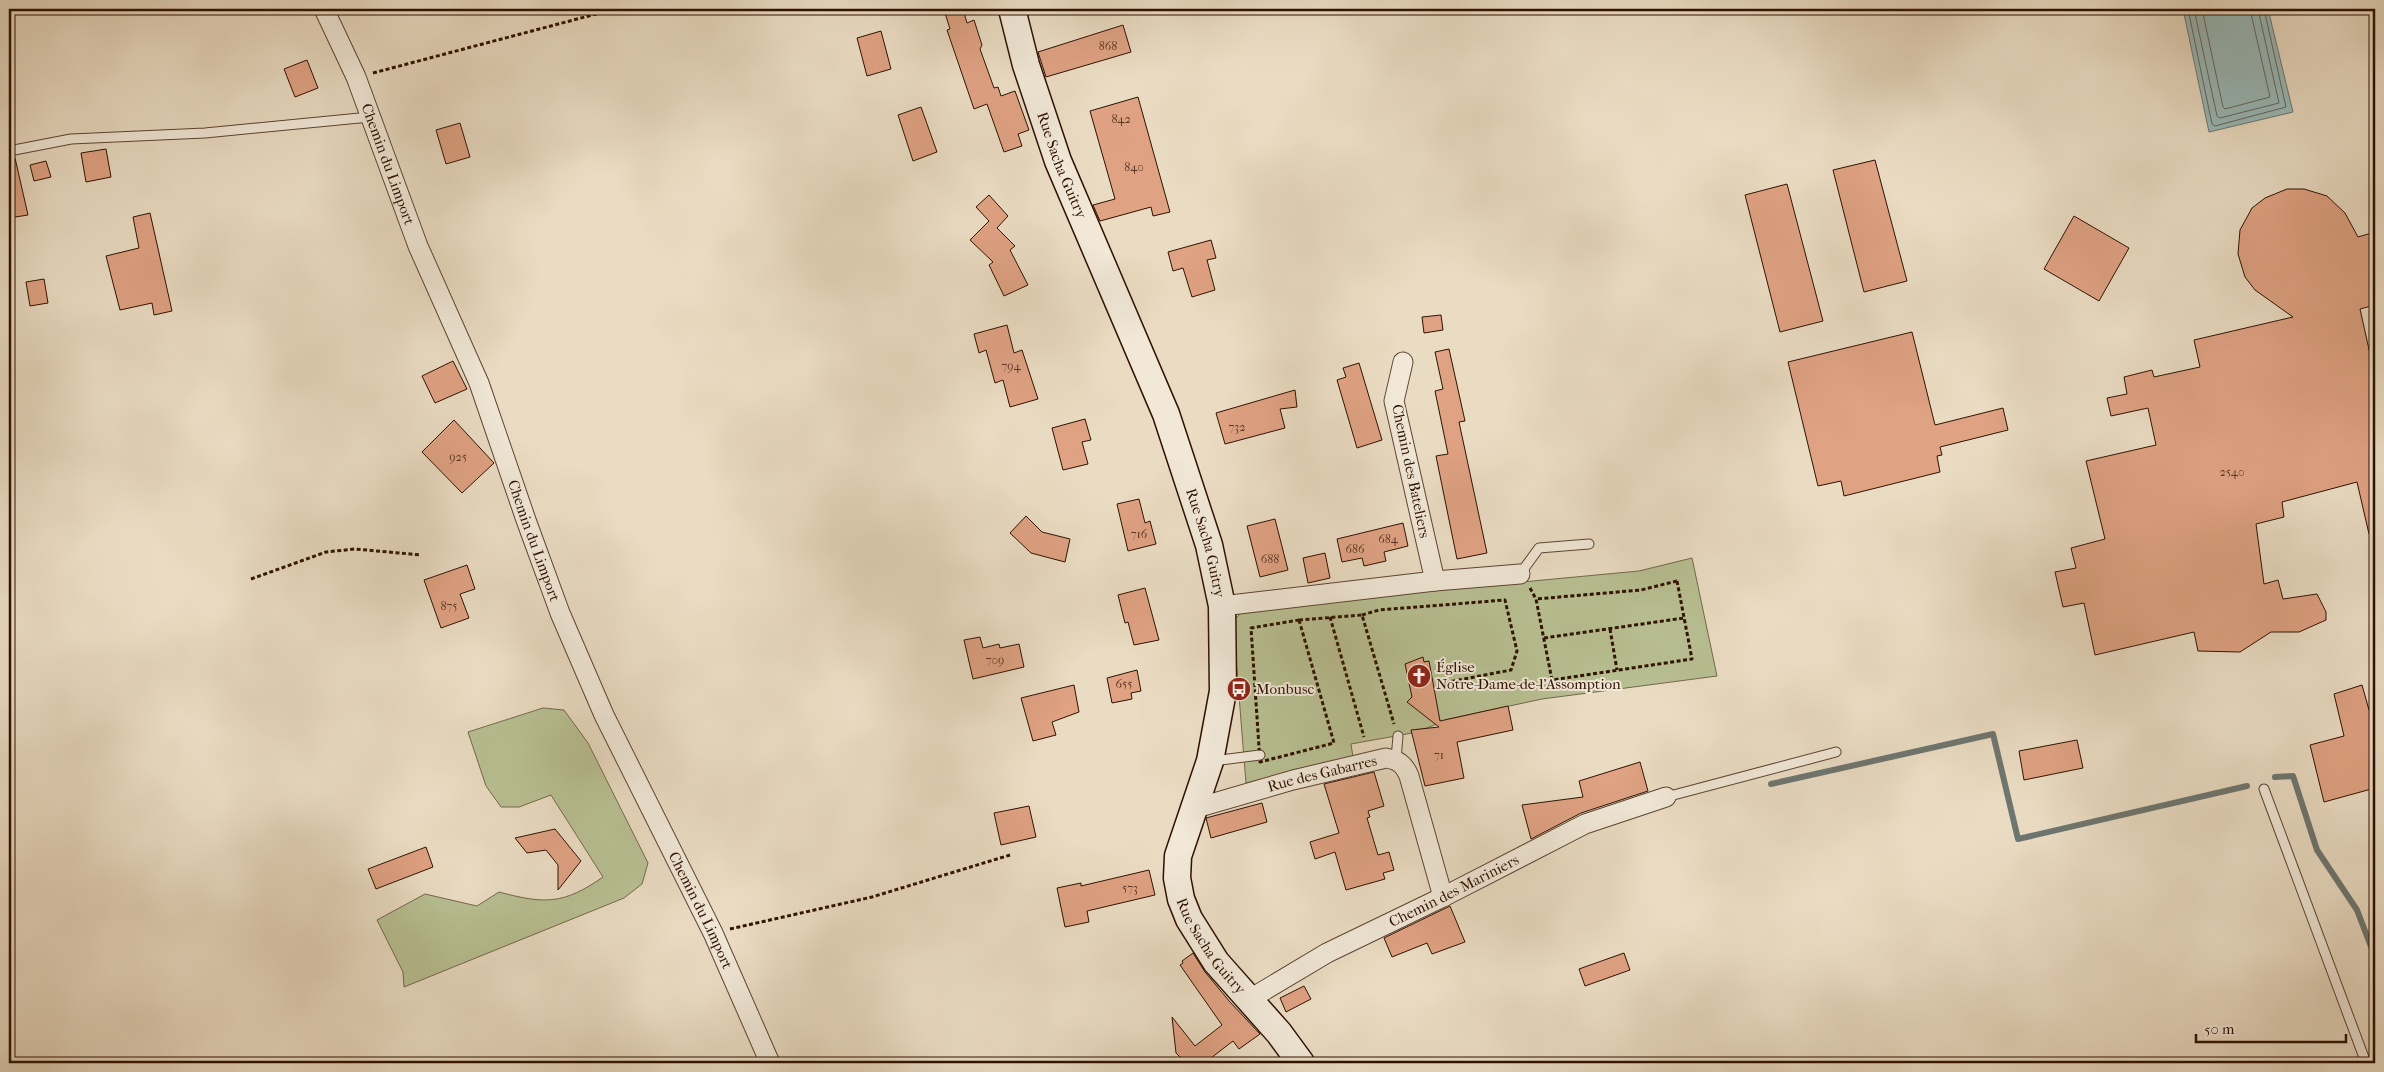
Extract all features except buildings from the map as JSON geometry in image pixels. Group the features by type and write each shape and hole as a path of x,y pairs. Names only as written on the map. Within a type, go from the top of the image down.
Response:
{"street":[{"name":"Chemin du Limport","path":"324,9 356,77 418,246 479,383 560,613 604,715 713,933 770,1063"},
{"name":"Rue Sacha Guitry","path":"1012,9 1026,65 1058,161 1166,414 1208,545 1222,606 1223,691 1210,761 1178,856 1178,878 1181,899 1189,919 1216,962 1250,999 1301,1063"},
{"name":"Chemin des Bateliers","path":"1403,362 1394,401 1435,581"},
{"path":"1222,606 1435,581 1520,574"},
{"name":"Rue des Gabarres","path":"1193,809 1293,780 1386,758 1396,759 1405,766 1409,776 1443,898"},
{"name":"Chemin des Mariniers","path":"1250,999 1327,954 1443,898 1585,824 1666,797"}],"lane":[{"path":"9,151 71,140 205,132 370,117"},
{"path":"1520,574 1539,548 1589,544"},
{"path":"1396,759 1398,736"},
{"path":"1666,797 1836,752"},
{"path":"1210,761 1260,755"},
{"path":"2264,789 2366,1063"}],"path":[{"path":"356,77 615,9"},
{"path":"251,579 326,552 355,549 421,555"},
{"path":"1676,581 1692,659 1552,680 1544,638 1536,598 1641,590 1676,581"},
{"path":"1299,620 1334,743 1260,762 1250,628 1299,620 1362,614 1379,610 1505,600 1517,651 1511,670 1438,684"},
{"path":"1362,614 1398,736"},
{"path":"1330,617 1364,737"},
{"path":"1544,638 1684,618"},
{"path":"1610,629 1617,670"},
{"path":"713,933 872,897 1010,855"}],"green space":[{"path":"1692,558 1717,676 1542,699 1449,719 1427,728 1411,731 1412,733 1351,744 1353,757 1246,783 1233,621 1246,608 1639,571"},
{"path":"543,708 564,710 588,743 648,863 642,884 624,898 404,987 403,972 377,920 425,894 477,906 499,892 529,899 553,900 576,893 603,877 551,795 519,807 501,807 486,786 468,732"}],"water":[{"path":"2183,9 2268,9 2293,112 2209,132"}],"waterway":[{"path":"1771,784 1993,734 2018,839 2247,786"},
{"path":"2275,777 2293,776 2317,850 2357,910 2375,957"}],"place":[{"name":"Église Notre-Dame-de-l'Assomption","path":"1419,676"},
{"name":"Monbusc","path":"1239,689"}]}
